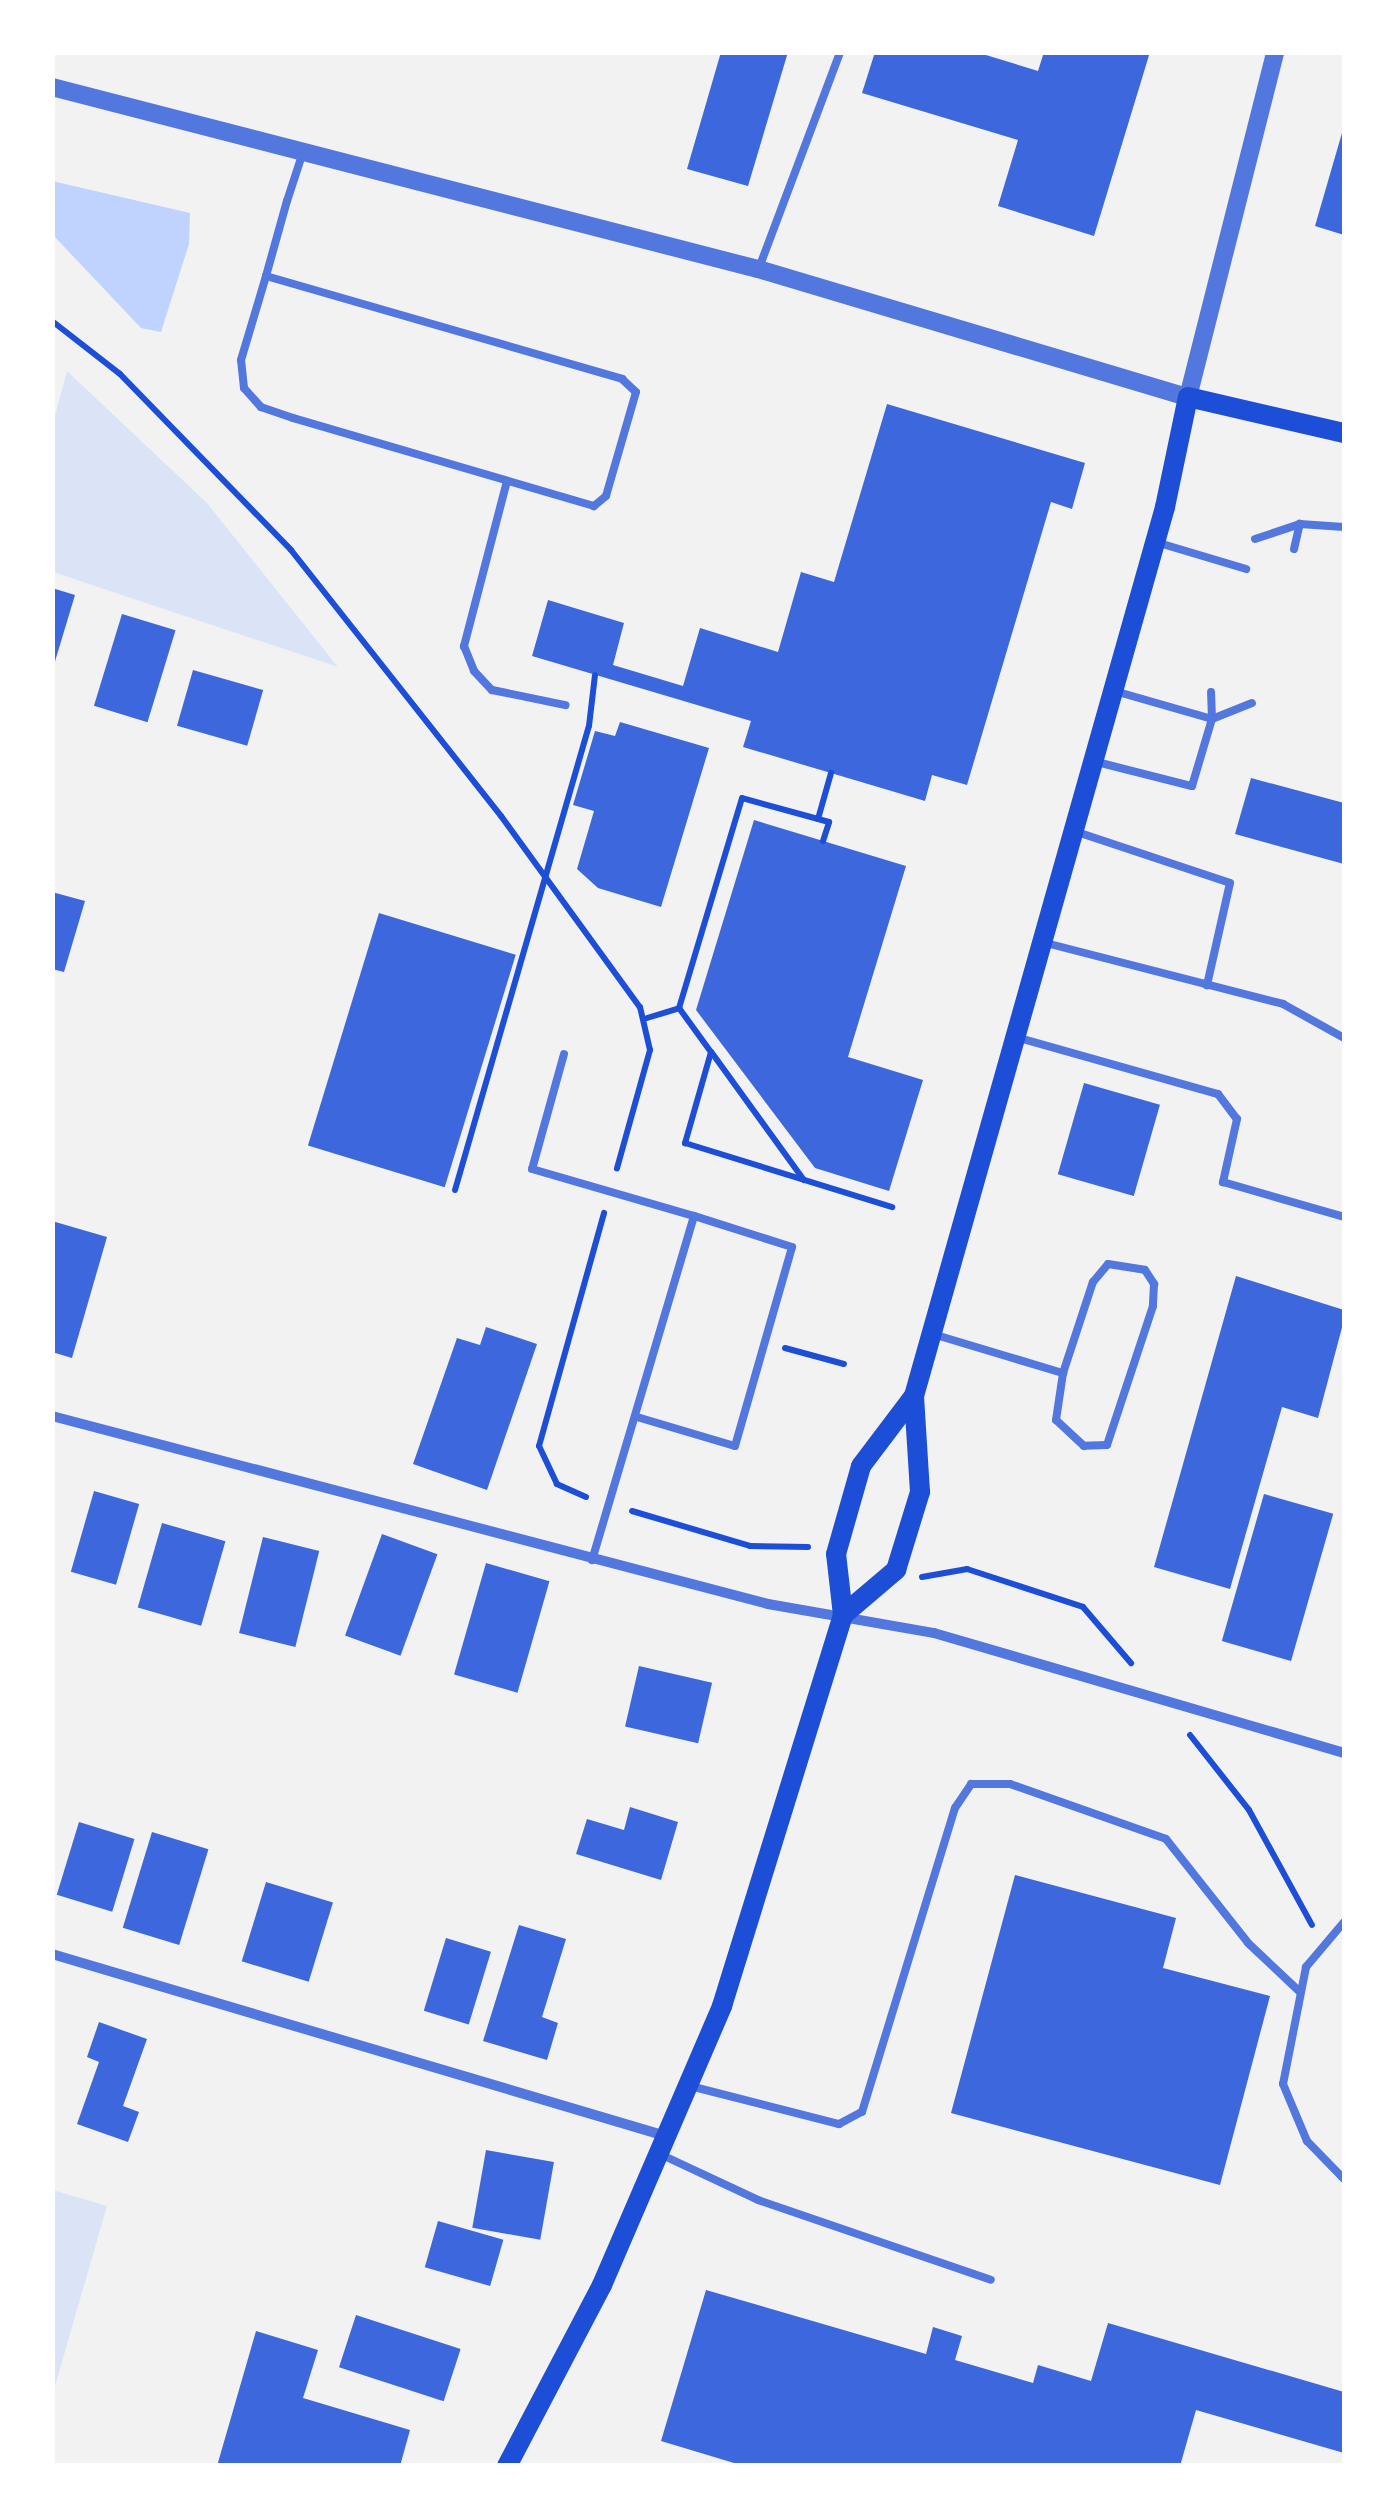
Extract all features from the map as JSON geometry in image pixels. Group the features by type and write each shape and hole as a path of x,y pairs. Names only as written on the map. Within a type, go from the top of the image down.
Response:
{"main road":[{"path":"843,1615 896,1570 920,1492 914,1396 1155,542 1188,397 1344,434"},
{"path":"507,2466 666,2146 690,2086 764,1883 843,1615 836,1554 861,1466 914,1396"}],"street":[{"path":"52,87 304,148 758,269 1188,397 1204,312 1275,52"},
{"path":"52,1416 592,1560 768,1604 843,1615 1156,1693 1344,1753"},
{"path":"52,1954 666,2146"}],"lane":[{"path":"758,269 840,52"},
{"path":"266,276 622,379 636,392 606,496 594,506 507,481 262,407 244,388 242,360 266,276 304,148"},
{"path":"507,481 464,646 474,671 492,690 564,705"},
{"path":"1294,549 1300,524"},
{"path":"1255,539 1300,524 1344,527"},
{"path":"1155,542 1246,569"},
{"path":"1114,690 1212,719 1252,703"},
{"path":"1093,761 1192,786 1212,719 1211,692"},
{"path":"1074,831 1230,883 1207,985"},
{"path":"1042,942 1283,1004 1344,1038"},
{"path":"1016,1037 1218,1094 1237,1119 1222,1182 1344,1217"},
{"path":"564,1054 532,1169 792,1247 735,1446 636,1417"},
{"path":"592,1560 694,1216"},
{"path":"1108,1264 1145,1270 1154,1284 1153,1306 1107,1445 1084,1446 1056,1420 1063,1372 1093,1282 1108,1264"},
{"path":"932,1334 1063,1372"},
{"path":"690,2086 839,2124 862,2112 955,1808 971,1784 1010,1784 1166,1839 1248,1943 1298,1991"},
{"path":"1344,1922 1323,1942 1298,1991 1283,2084 1308,2141 1344,2179"},
{"path":"666,2146 758,2200 991,2280"}],"path":[{"path":"52,321 120,374 292,550 545,877 646,1018 650,1050 539,1446 557,1484 609,1504 750,1546 799,1544"},
{"path":"455,1190 589,726 595,675"},
{"path":"818,819 831,773"},
{"path":"679,1008 742,798 829,822 824,841"},
{"path":"646,1018 679,1008"},
{"path":"679,1008 804,1180"},
{"path":"711,1052 685,1144 892,1207"},
{"path":"764,1343 844,1364"},
{"path":"934,1580 967,1570 1083,1607 1127,1659"},
{"path":"1191,1736 1249,1810 1296,1897"}],"shaded area":[{"path":"67,371 207,503 338,667 53,572 53,423"},
{"path":"52,2190 107,2206 53,2393"}],"water":[{"path":"52,181 190,213 189,244 161,332 141,328 53,235"}],"building":[{"path":"721,52 788,52 748,186 687,169"},
{"path":"875,52 976,52 1038,71 1044,52 1150,52 1094,236 998,206 1018,140 862,93"},
{"path":"1344,126 1344,235 1315,226"},
{"path":"887,404 1085,463 1072,509 1051,502 967,785 932,775 925,801 743,747 751,721 532,656 548,600 624,623 613,665 683,686 700,628 778,652 801,572 834,582"},
{"path":"52,588 75,595 53,668 52,668"},
{"path":"122,614 176,630 147,722 94,706"},
{"path":"193,670 263,690 247,746 177,726"},
{"path":"620,722 709,748 661,907 598,888 577,869 594,811 573,805 595,731 615,736"},
{"path":"1251,778 1344,803 1344,864 1235,834"},
{"path":"754,820 906,866 848,1057 923,1080 889,1191 815,1168 696,1010"},
{"path":"52,892 85,901 64,972 52,969"},
{"path":"379,913 516,955 445,1187 308,1145"},
{"path":"1084,1083 1160,1105 1134,1196 1058,1174"},
{"path":"52,1221 107,1237 72,1358 52,1352"},
{"path":"1236,1276 1344,1310 1344,1320 1318,1418 1282,1407 1230,1589 1154,1567"},
{"path":"486,1327 537,1344 487,1490 413,1464 457,1338 480,1345"},
{"path":"94,1491 139,1504 116,1585 71,1572"},
{"path":"1264,1494 1333,1514 1291,1661 1222,1641"},
{"path":"162,1523 225,1541 201,1626 138,1608"},
{"path":"382,1534 437,1554 401,1656 345,1635"},
{"path":"263,1537 319,1551 295,1647 239,1633"},
{"path":"486,1563 549,1581 517,1693 454,1675"},
{"path":"639,1666 712,1683 698,1743 625,1726"},
{"path":"630,1807 678,1822 661,1880 576,1854 587,1819 624,1830"},
{"path":"79,1822 134,1839 112,1912 57,1895"},
{"path":"152,1832 208,1849 179,1945 123,1928"},
{"path":"1015,1875 1176,1918 1163,1968 1270,1996 1220,2185 951,2113"},
{"path":"266,1882 333,1902 309,1982 242,1961"},
{"path":"519,1925 566,1939 542,2017 558,2023 547,2060 483,2041"},
{"path":"446,1938 491,1952 469,2024 424,2011"},
{"path":"99,2022 147,2039 123,2106 139,2112 128,2142 77,2124 99,2062 87,2057"},
{"path":"486,2150 554,2162 540,2240 472,2228"},
{"path":"438,2221 503,2240 490,2286 425,2267"},
{"path":"706,2290 926,2354 933,2327 962,2336 955,2360 1033,2383 1038,2365 1091,2381 1108,2323 1344,2392 1344,2453 1196,2410 1180,2466 744,2466 661,2441"},
{"path":"356,2315 461,2349 444,2401 339,2367"},
{"path":"256,2331 318,2350 303,2398 410,2430 400,2466 217,2466"}]}
